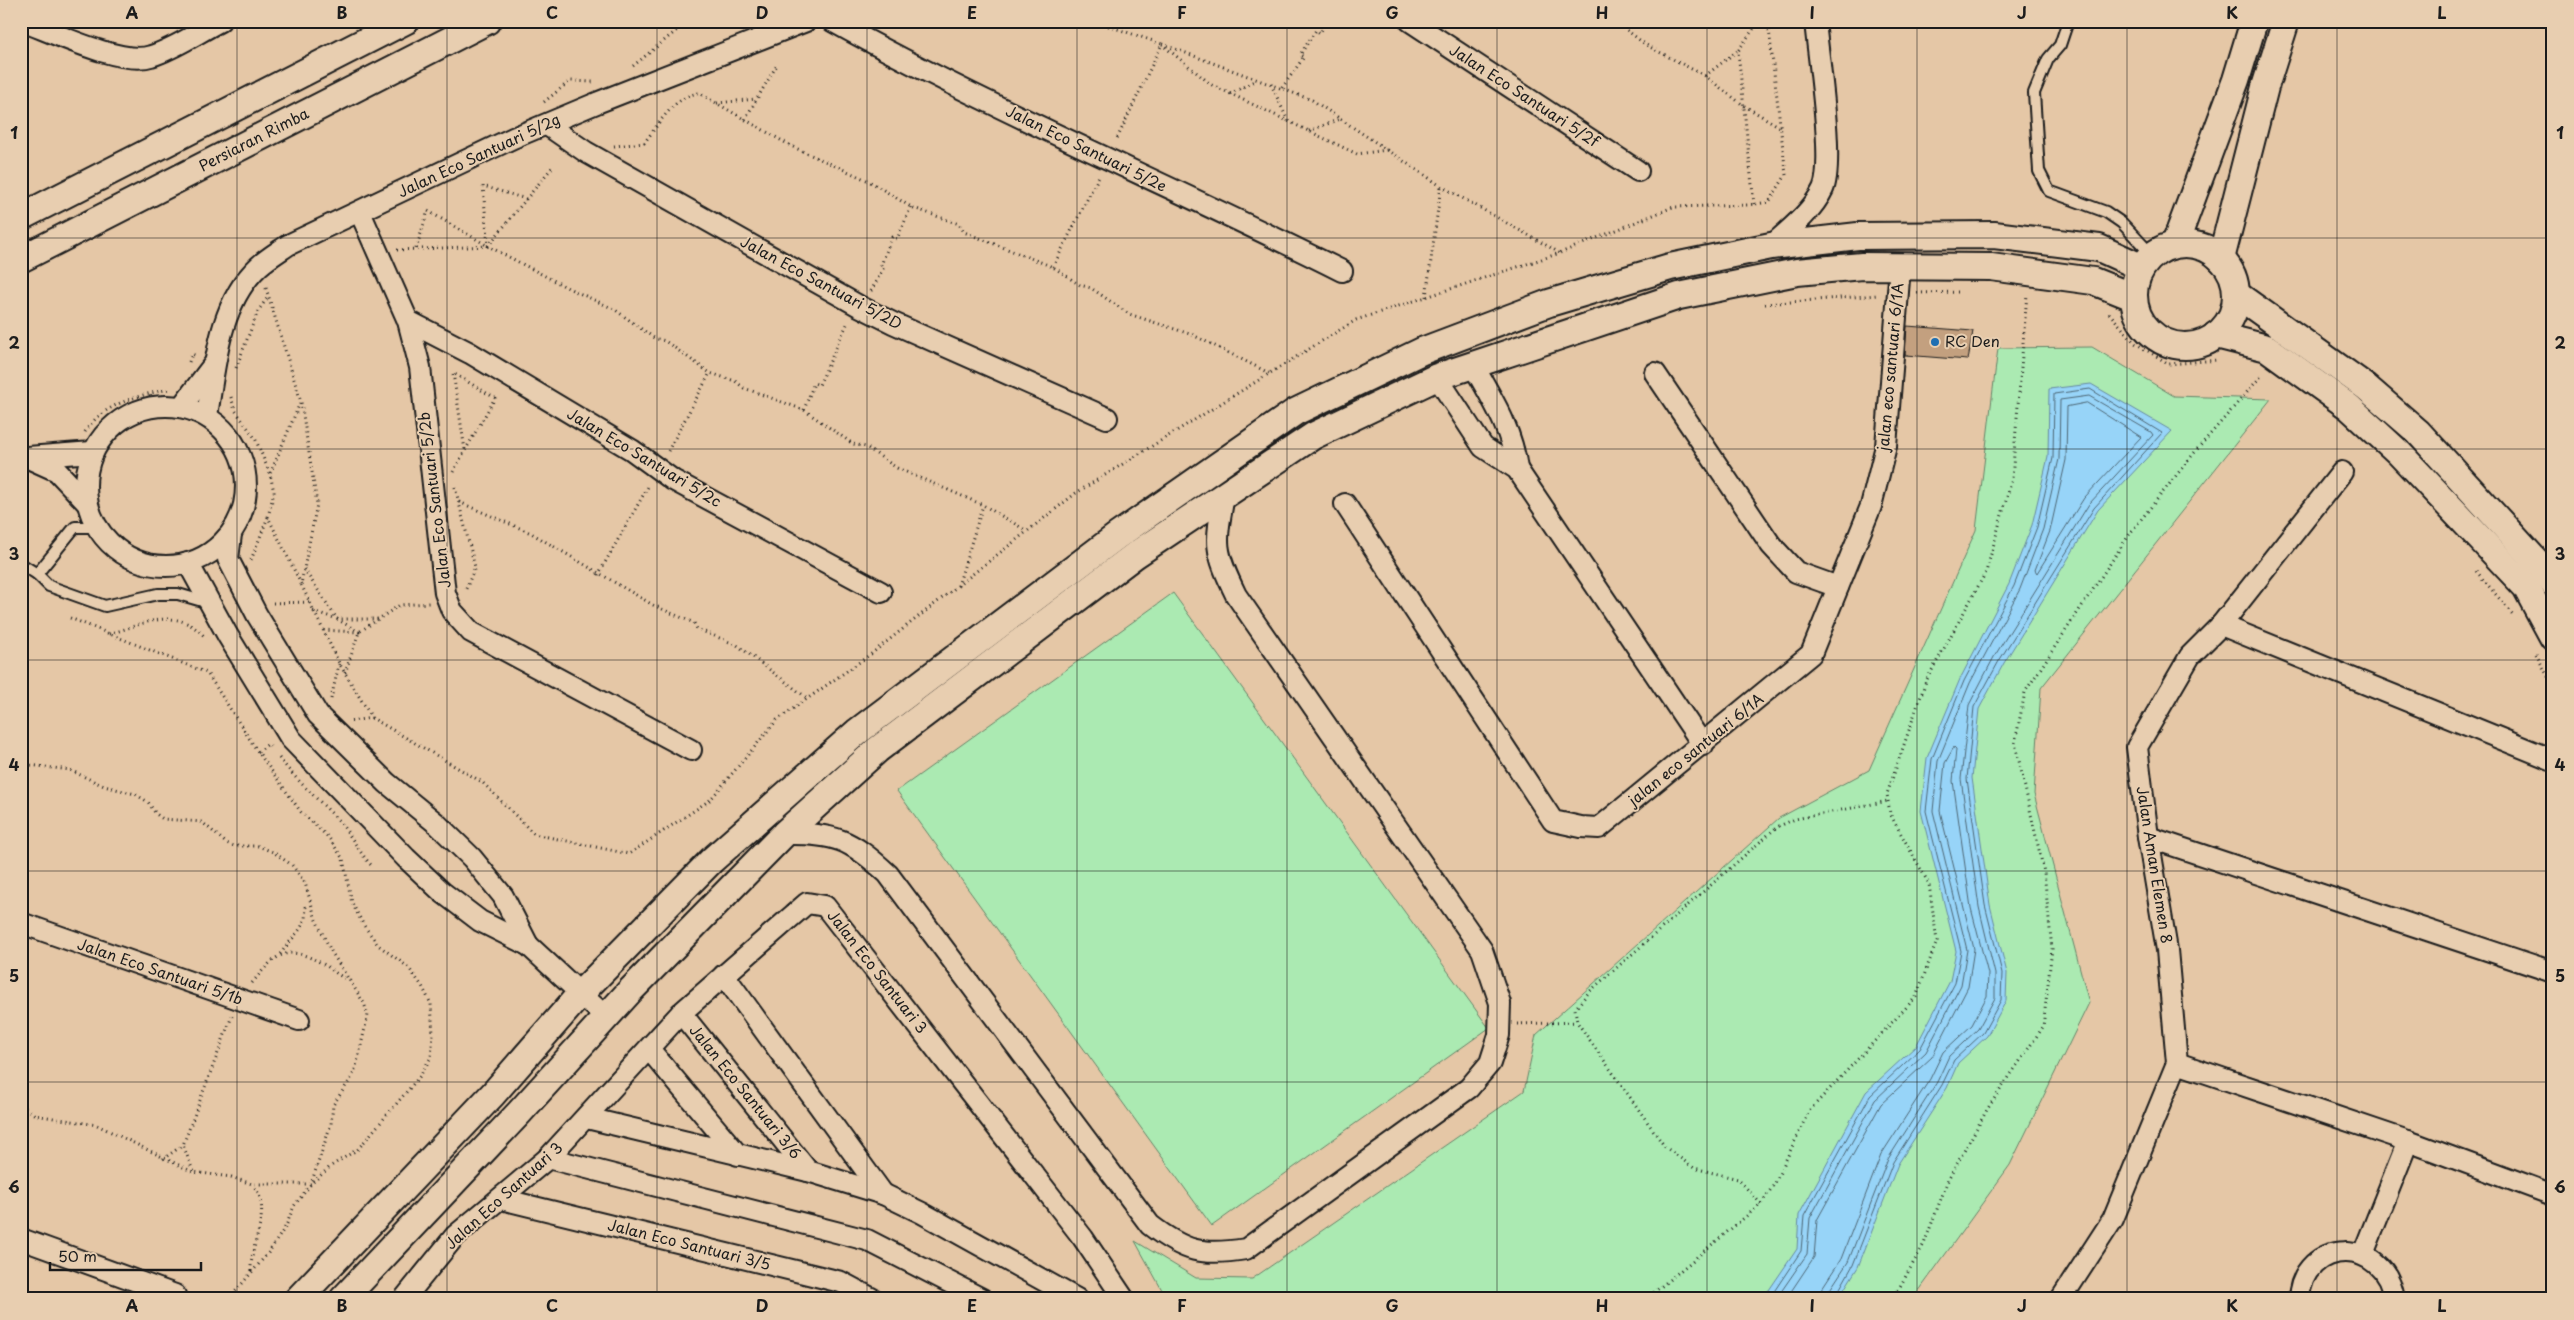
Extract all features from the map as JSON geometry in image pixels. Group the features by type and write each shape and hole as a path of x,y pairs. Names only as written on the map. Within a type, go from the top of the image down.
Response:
{"street":[{"path":"22,21 132,59 150,56 220,21"},
{"path":"21,217 405,21"},
{"name":"Persiaran Rimba","path":"21,259 487,21"},
{"name":"Jalan Eco Santuari 5/2g","path":"207,416 226,318 243,285 259,266 288,245 513,138 599,102 806,21"},
{"name":"Jalan Eco Santuari 5/2e","path":"832,21 921,67 1342,271"},
{"name":"Jalan Eco Santuari 5/2f","path":"1410,21 1638,171"},
{"path":"1771,246 1801,219 1823,189 1828,165 1815,21"},
{"path":"2175,244 2236,80 2254,21"},
{"path":"2221,258 2265,87 2286,21"},
{"name":"Jalan Eco Santuari 5/2D","path":"547,125 592,156 893,324 1107,418"},
{"name":"Jalan Eco Santuari 5/2b","path":"360,212 408,321 420,367 445,593 452,611 471,632 691,750"},
{"path":"298,1299 493,1094 581,993 712,860 857,732 1117,536 1295,412 1422,351 1549,303 1670,267 1771,246 1858,236 1994,235 2099,248 2147,261"},
{"path":"2175,244 2192,244 2207,249 2221,258 2229,269 2236,294 2234,310 2227,324 2216,335 2202,343 2187,346 2163,341 2144,326 2136,313 2133,297 2135,281 2147,261 2175,244"},
{"path":"343,1299 519,1113 606,1017 784,834 877,750 1135,554 1313,436 1437,378 1473,365 1679,296 1797,272 1862,266 1991,267 2093,281 2133,297"},
{"name":"jalan eco santuari 6/1A","path":"1345,504 1553,821 1581,827 1599,828 1811,654 1871,506 1886,444 1900,266"},
{"path":"2236,294 2366,387 2418,432 2546,572 2553,583"},
{"name":"Jalan Eco Santuari 5/2c","path":"408,321 470,353 581,419 632,450 673,480 882,592"},
{"path":"2216,335 2267,348 2349,407 2399,453 2526,588 2544,644"},
{"path":"24,456 88,443 129,414 180,397 216,362"},
{"path":"1473,365 1506,425 1514,447 1516,469"},
{"path":"1655,373 1771,545 1796,572 1838,587"},
{"path":"1437,378 1483,447 1516,469 1702,745"},
{"path":"88,443 85,477 87,503 97,527 114,547 136,560 162,566 188,564 212,552 231,534 244,510 247,483 242,456 228,434 180,397"},
{"path":"24,456 57,471 87,503"},
{"name":"Jalan Aman Elemen 8","path":"2061,1299 2113,1219 2177,1063 2167,950 2148,837 2137,747 2190,656 2221,625 2342,472"},
{"path":"784,834 814,833 840,838 866,854 888,874 1150,1225 1172,1242 1197,1251 1216,1254 1246,1249 1469,1088 1490,1063 1499,1035 1500,1025 1500,1003 1482,950 1236,595 1220,563 1216,537 1224,496"},
{"path":"231,534 228,559 257,615 318,715 387,783 436,824 472,858 503,896 528,945"},
{"path":"188,564 291,739 406,858 442,892 480,920 528,945 606,1017"},
{"path":"2221,625 2553,760"},
{"path":"2148,837 2553,972"},
{"name":"Jalan Eco Santuari 3","path":"404,1299 455,1236 548,1158 681,1013 807,903 825,906 1077,1230 1125,1298"},
{"name":"Jalan Eco Santuari 5/1b","path":"21,923 299,1020"},
{"path":"724,975 883,1194"},
{"name":"Jalan Eco Santuari 3/6","path":"681,1013 808,1171"},
{"path":"649,1049 738,1155"},
{"path":"2177,1063 2408,1141 2553,1195"},
{"path":"586,1118 808,1171 883,1194 922,1212 1077,1299"},
{"path":"2363,1254 2408,1141"},
{"path":"548,1158 867,1240 982,1299"},
{"name":"Jalan Eco Santuari 3/5","path":"501,1199 841,1282 873,1299"},
{"path":"21,1239 175,1295"},
{"path":"2299,1299 2299,1288 2306,1273 2316,1261 2339,1252 2347,1251 2363,1254 2376,1261 2386,1272 2393,1286 2394,1299"}],"lane":[{"path":"2068,21 2060,45 2048,59 2034,93 2039,172 2049,191 2106,212 2122,223 2147,261"},
{"path":"37,574 75,527 97,527"},
{"path":"21,564 37,574 49,586 105,606 158,594 178,594 210,603"}],"path":[{"path":"1094,21 1162,44 1312,100 1441,186 1560,253"},
{"path":"1282,88 1304,57 1300,55 1316,30 1320,33 1327,21"},
{"path":"1614,21 1646,45 1705,76 1743,105 1781,128"},
{"path":"1705,76 1738,51 1759,21"},
{"path":"268,517 321,630 372,718 482,782 534,834 629,854 710,800 777,720 871,654 1076,493 1356,320 1560,253 1673,207 1769,202 1786,175 1768,21"},
{"path":"1053,267 1108,158 1162,44"},
{"path":"1162,44 1212,85 1308,131 1357,154 1387,150"},
{"path":"1738,51 1754,204"},
{"path":"745,119 778,64"},
{"path":"1230,94 1257,79"},
{"path":"1271,84 1289,122"},
{"path":"592,156 597,147 644,142 677,102 687,94 699,93 791,146 869,181 911,206 959,224 964,232 1053,267 1080,285 1091,288 1129,314 1193,335 1270,373"},
{"path":"716,103 757,99"},
{"path":"1308,131 1341,119"},
{"path":"379,256 393,250 488,246 554,164"},
{"path":"488,246 483,186 526,199"},
{"path":"1426,296 1441,186"},
{"path":"416,249 428,211 488,246 568,288 614,308 654,338 665,341 710,373 735,381 744,388 804,410 853,444 866,448 897,468 983,505 1027,532"},
{"path":"259,266 301,402 317,504 301,584"},
{"path":"1646,1299 1761,1204 1775,1183 1809,1111 1916,996 1937,941 1929,884 1890,814 1887,794 1926,681 1986,572 2012,479 2027,290"},
{"path":"1755,305 1898,293 1968,292"},
{"path":"187,368 192,354 236,369 258,312 269,297"},
{"path":"2108,312 2135,343 2169,364 2224,360"},
{"path":"2256,368 2271,378"},
{"path":"1893,1299 1924,1244 1948,1180 1988,1108 2043,1027 2051,939 2044,872 2015,743 2025,692 2131,532 2198,447 2264,373"},
{"path":"232,389 231,398 235,410 254,438 270,474 274,492 268,517 251,559 251,567"},
{"path":"88,443 100,414 140,395 180,397"},
{"path":"270,474 301,402"},
{"path":"458,501 531,533 653,606 694,623 697,629 737,645 807,698"},
{"path":"958,586 983,505"},
{"path":"2474,568 2516,619"},
{"path":"304,569 337,619"},
{"path":"313,611 337,619 360,632 321,630"},
{"path":"70,618 207,673 258,752 301,812 329,838 343,859 352,903 363,924 378,945 408,967 422,986 431,1004 433,1034 430,1057 420,1076 358,1149 331,1166 311,1184 294,1206 286,1226 269,1252 229,1299"},
{"path":"109,634 162,619 179,618 194,625 207,639"},
{"path":"337,619 379,619"},
{"path":"2544,644 2553,686"},
{"path":"330,705 339,663"},
{"path":"346,721 372,718"},
{"path":"264,736 298,783 337,819 360,854 373,867"},
{"path":"258,752 268,744"},
{"path":"1761,1204 1738,1179 1694,1168 1665,1146 1577,1022 1575,1009 1589,992 1777,827 1795,818 1888,801"},
{"path":"249,988 266,967 280,954 300,928 305,919 306,907 310,905"},
{"path":"280,954 294,952 323,964 339,976 349,980"},
{"path":"163,1159 183,1146 233,1012"},
{"path":"1500,1025 1577,1022"},
{"path":"183,1146 194,1172"},
{"path":"251,1273 250,1263 263,1208 260,1194 252,1184"}],"green space":[{"path":"2092,347 2174,396 2271,399 2041,688 2034,794 2089,1003 2010,1165 1913,1299 1167,1299 1135,1241 1196,1278 1252,1279 1524,1091 1536,1035 1779,818 1869,770 1976,530 1998,348"},
{"path":"1173,593 1489,1028 1212,1226 897,791"}],"water":[{"path":"2091,384 2172,431 2098,510 2004,663 1979,709 1972,778 1990,905 2007,973 2006,1001 1987,1036 1958,1063 1947,1088 1898,1164 1858,1267 1838,1299 1757,1299 1769,1290 1797,1249 1799,1215 1866,1092 1916,1046 1950,981 1956,951 1921,811 1927,758 1960,679 2009,584 2032,525 2048,457 2049,389"}],"building":[{"name":"RC Den","path":"1907,326 1973,331 1968,360 1905,355"}],"place":[{"name":"RC Den","path":"1935,342"}]}
